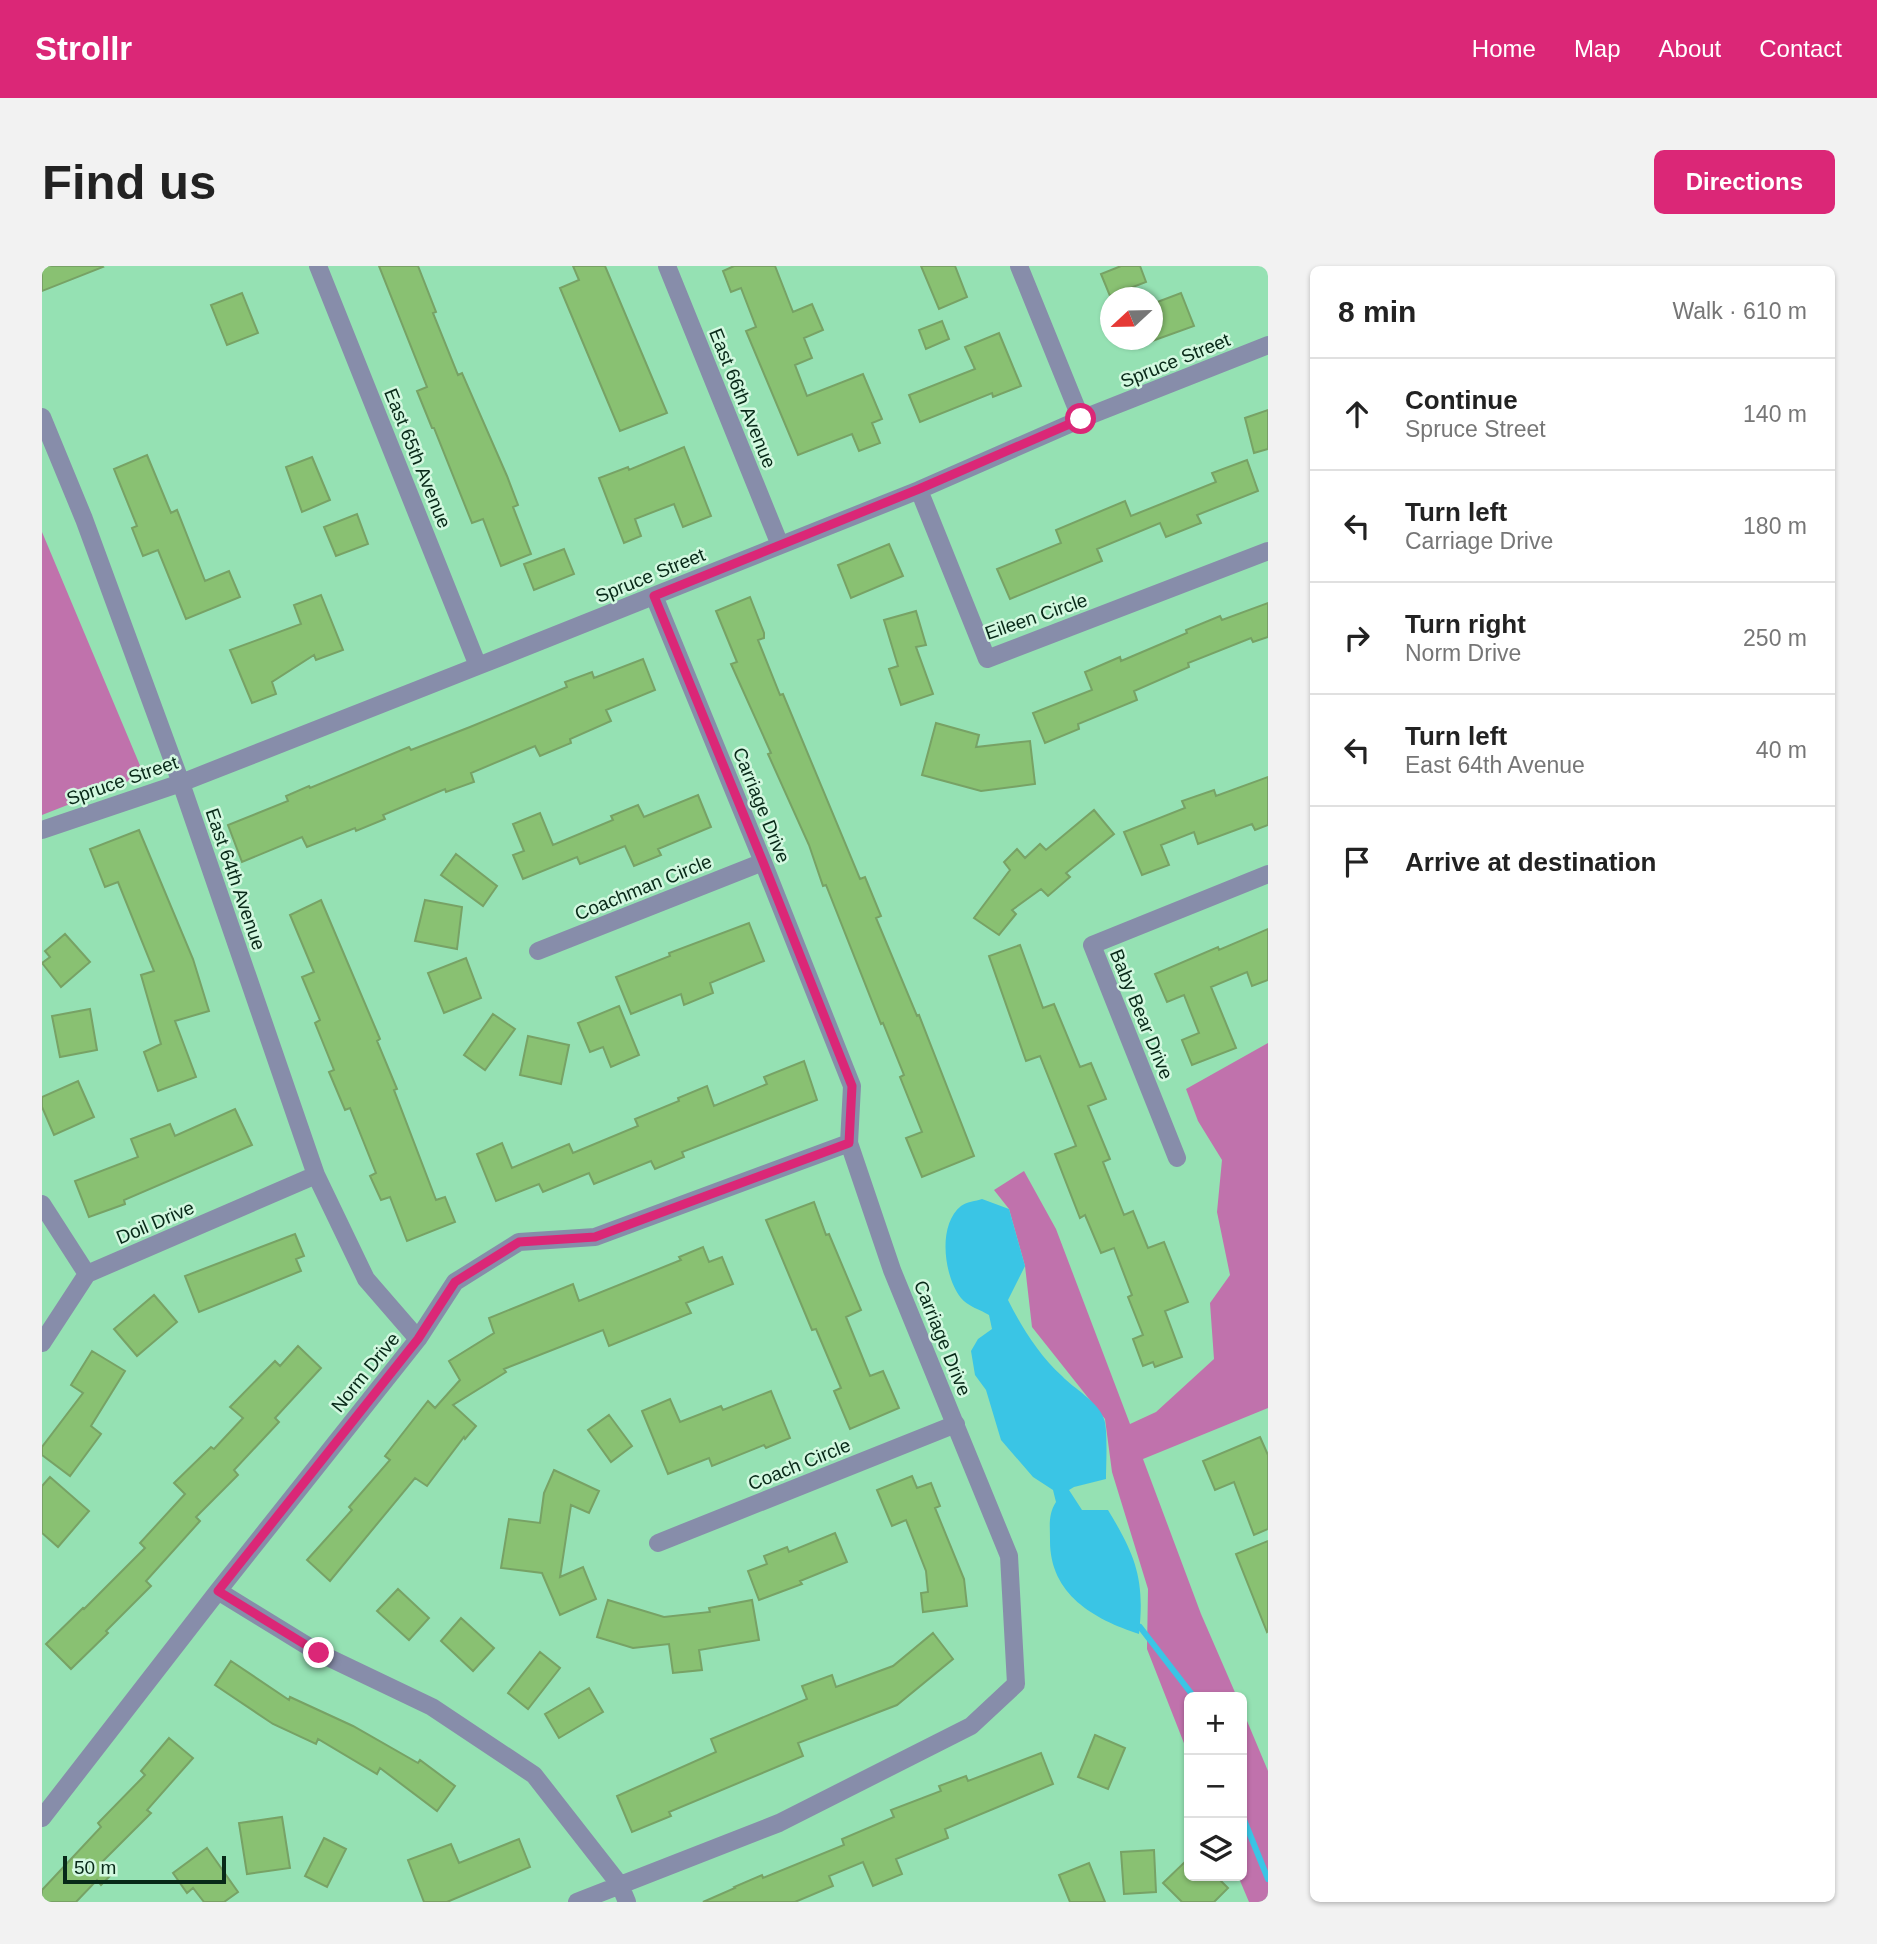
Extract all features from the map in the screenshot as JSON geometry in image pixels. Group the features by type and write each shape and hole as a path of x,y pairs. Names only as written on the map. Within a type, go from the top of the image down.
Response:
{"street":[{"name":"East 65th Avenue","path":"318,266 478,666"},
{"name":"East 66th Avenue","path":"667,266 780,545"},
{"path":"1019,266 1081,419"},
{"name":"Spruce Street","path":"42,830 181,783 478,666 1268,345"},
{"name":"East 64th Avenue","path":"42,417 84,519 181,783 316,1175 366,1279 418,1339"},
{"name":"Eileen Circle","path":"919,489 986,659 1268,551"},
{"name":"Carriage Drive","path":"620,1885 779,1823 971,1726 1016,1684 1009,1556 892,1270 849,1143 852,1086 654,596"},
{"name":"Coachman Circle","path":"538,951 763,862"},
{"name":"Baby Bear Drive","path":"1177,1158 1092,945 1268,874"},
{"name":"Norm Drive","path":"44,1813 418,1339 455,1282 519,1242 595,1237 849,1143"},
{"name":"Doil Drive","path":"87,1274 316,1175"},
{"path":"42,1204 87,1274 42,1343"},
{"name":"Coach Circle","path":"658,1543 956,1424"},
{"path":"218,1591 319,1653 432,1707 534,1775 620,1885 627,1902"},
{"path":"578,1902 620,1885"}],"shaded area":[{"path":"42,532 144,775 42,815"},
{"path":"1268,1043 1268,1408 1143,1459 1201,1614 1235,1692 1184,1692 1184,1743 1147,1649 1148,1589 1112,1472 1105,1419 1032,1327 1025,1266 1009,1209 994,1190 1024,1171 1056,1229 1130,1424 1156,1412 1214,1359 1210,1303 1230,1275 1217,1212 1222,1160 1198,1121 1186,1089"},
{"path":"1247,1721 1268,1771 1268,1902 1249,1902 1240,1881 1247,1881"}],"water":[{"path":"982,1199 1009,1209 1025,1266 1008,1300 1013,1310 1046,1359 1091,1401 1104,1419 1106,1479 1069,1490 1082,1510 1108,1510 1126,1541 1139,1583 1139,1634 1090,1612 1077,1602 1057,1575 1050,1539 1050,1520 1056,1502 1053,1490 1033,1477 1001,1440 986,1390 975,1375 971,1351 978,1339 992,1329 989,1315 967,1303 955,1289 947,1265 946,1238 948,1225 961,1206"}],"building":[{"path":"42,266 102,266 103,267 42,291"},
{"path":"379,266 418,266 436,312 433,313 458,375 462,373 507,476 518,505 513,507 531,554 501,566 483,519 472,523 417,391 427,387"},
{"path":"573,266 605,266 667,413 620,431 560,288 579,280"},
{"path":"734,266 775,266 793,312 812,304 823,330 804,338 812,358 795,365 807,396 863,374 882,419 872,423 880,443 859,451 852,434 798,455 746,331 756,327 741,288 731,292 723,271"},
{"path":"921,266 955,266 967,297 939,309"},
{"path":"1121,266 1140,266 1146,282 1133,287 1106,287 1101,274"},
{"path":"242,293 258,333 227,345 211,305"},
{"path":"1181,293 1194,326 1163,337 1163,300"},
{"path":"942,321 949,339 926,349 919,330"},
{"path":"999,333 1021,386 993,397 992,393 920,422 909,395 975,369 965,347"},
{"path":"1268,410 1268,449 1254,453 1245,418"},
{"path":"684,447 711,516 683,527 674,504 635,519 641,536 624,543 599,478 628,467 629,470"},
{"path":"147,455 171,513 177,510 205,581 229,571 240,597 186,619 158,550 143,556 132,528 137,526 114,469"},
{"path":"312,457 330,500 302,512 286,467"},
{"path":"1247,460 1258,491 1197,515 1201,523 1166,537 1160,523 1097,549 1102,561 1010,599 997,569 1061,543 1056,530 1125,501 1131,516 1216,482 1212,473"},
{"path":"357,514 368,544 336,556 324,527"},
{"path":"889,544 903,576 851,598 838,565"},
{"path":"564,549 574,574 534,590 524,564"},
{"path":"321,595 343,650 316,660 314,655 272,682 276,694 252,703 230,650 301,624 294,605"},
{"path":"750,597 764,633 764,638 758,640 780,695 783,694 860,879 865,877 881,916 876,918 917,1016 919,1015 974,1156 922,1177 906,1138 922,1132 900,1077 904,1075 826,885 823,886 809,845 768,754 771,753 731,664 737,662 716,611"},
{"path":"1268,603 1268,637 1253,642 1251,638 1188,663 1189,667 1134,691 1137,700 1078,724 1079,729 1045,743 1033,713 1092,690 1085,672 1120,657 1121,661 1220,616 1222,620"},
{"path":"916,611 926,645 916,647 933,694 901,705 889,669 898,666 884,620"},
{"path":"643,659 655,690 606,710 611,721 570,739 571,743 540,756 535,746 471,773 474,782 446,792 445,789 383,815 385,819 356,831 355,828 307,847 302,837 242,862 228,825 288,801 286,796 309,786 310,788 409,747 411,750 567,687 565,682 592,672 594,678"},
{"path":"936,723 979,735 976,747 1030,741 1035,784 981,791 922,775"},
{"path":"1268,777 1268,825 1255,830 1252,824 1198,844 1194,832 1161,845 1169,865 1142,875 1124,832 1185,808 1182,801 1214,790 1216,796"},
{"path":"698,795 711,827 658,849 661,855 634,866 625,846 580,864 577,857 523,879 513,855 524,851 513,824 540,813 553,845 613,820 611,816 638,805 644,817"},
{"path":"1094,810 1114,834 1066,873 1070,877 1048,896 1041,889 1012,910 1016,914 999,935 974,918 1010,870 1004,862 1017,849 1025,858 1040,844 1046,850"},
{"path":"139,830 193,959 209,1011 175,1021 196,1077 158,1091 144,1052 161,1044 141,975 154,971 118,882 105,887 90,849"},
{"path":"456,854 497,886 483,906 441,875"},
{"path":"321,900 380,1039 377,1041 397,1089 394,1090 436,1200 445,1197 455,1222 407,1241 390,1197 381,1200 370,1176 376,1173 350,1108 345,1110 329,1072 334,1070 315,1023 320,1020 302,977 314,972 290,915"},
{"path":"425,900 462,907 457,949 415,941"},
{"path":"749,923 764,961 710,983 713,993 684,1005 681,994 631,1014 616,977 670,956 669,953"},
{"path":"1268,929 1268,980 1252,986 1247,972 1211,987 1236,1048 1192,1065 1182,1040 1199,1033 1184,995 1167,1002 1155,974"},
{"path":"65,934 90,962 61,987 42,963 50,957 45,951"},
{"path":"1020,945 1043,1008 1054,1004 1080,1067 1091,1063 1106,1099 1088,1106 1110,1159 1103,1162 1124,1215 1133,1211 1148,1248 1164,1242 1188,1302 1165,1311 1182,1357 1155,1367 1153,1362 1143,1366 1133,1339 1143,1335 1128,1297 1132,1295 1114,1248 1101,1253 1085,1215 1080,1218 1055,1154 1076,1146 1040,1056 1026,1061 989,956"},
{"path":"466,958 481,998 444,1013 428,973"},
{"path":"619,1006 639,1055 611,1067 603,1047 590,1052 578,1023"},
{"path":"90,1009 97,1050 60,1057 52,1016"},
{"path":"493,1014 515,1029 485,1070 464,1055"},
{"path":"528,1036 569,1045 561,1084 520,1075"},
{"path":"804,1061 817,1100 682,1152 684,1157 655,1169 651,1161 594,1184 589,1173 543,1192 539,1184 496,1201 477,1154 502,1143 512,1168 569,1144 573,1153 638,1126 635,1119 707,1086 714,1106 767,1084 764,1077"},
{"path":"78,1081 94,1117 54,1135 42,1107 42,1097"},
{"path":"235,1109 252,1145 124,1200 125,1204 89,1217 75,1181 138,1157 131,1139 170,1124 175,1136"},
{"path":"814,1202 826,1235 829,1234 861,1310 846,1317 870,1376 883,1371 899,1408 850,1429 834,1391 841,1388 816,1329 812,1330 766,1220"},
{"path":"295,1234 304,1256 296,1259 301,1271 199,1312 185,1276"},
{"path":"703,1247 709,1262 722,1257 733,1284 686,1303 691,1313 609,1346 603,1330 504,1369 506,1372 453,1405 476,1426 465,1439 464,1437 427,1486 415,1478 330,1581 307,1560 352,1510 349,1507 390,1460 385,1456 428,1401 435,1408 460,1380 449,1361 494,1333 489,1318 573,1284 579,1301 681,1260 679,1257"},
{"path":"154,1295 177,1322 137,1356 114,1329"},
{"path":"298,1346 321,1368 275,1418 279,1422 234,1470 238,1475 196,1517 200,1521 146,1581 151,1586 71,1669 46,1644 145,1548 140,1543 185,1494 174,1483 211,1447 214,1449 243,1418 230,1407 275,1361 280,1366"},
{"path":"92,1351 125,1371 91,1426 101,1434 70,1476 42,1455 42,1447 83,1393 71,1385"},
{"path":"771,1391 790,1438 766,1448 764,1445 712,1466 709,1458 668,1474 642,1411 670,1399 680,1422 721,1406 723,1410"},
{"path":"609,1415 632,1446 611,1462 588,1430"},
{"path":"1260,1437 1268,1455 1268,1529 1254,1535 1234,1482 1215,1490 1203,1461"},
{"path":"554,1470 599,1491 589,1513 571,1505 560,1577 583,1567 596,1599 560,1615 542,1573 501,1568 509,1519 540,1523 544,1493"},
{"path":"912,1476 917,1488 931,1483 940,1506 935,1508 964,1579 967,1606 923,1612 921,1593 928,1592 926,1571 906,1520 892,1526 877,1490"},
{"path":"50,1477 89,1511 58,1547 42,1533 42,1486"},
{"path":"835,1533 847,1562 800,1581 802,1584 759,1600 748,1571 767,1564 764,1556 787,1547 789,1552"},
{"path":"1268,1541 1268,1631 1267,1632 1236,1554"},
{"path":"398,1589 429,1618 409,1640 377,1611"},
{"path":"608,1600 664,1617 710,1612 709,1608 752,1600 759,1640 699,1650 702,1670 673,1673 669,1644 633,1648 597,1637"},
{"path":"461,1618 494,1648 473,1671 441,1641"},
{"path":"933,1633 953,1659 897,1705 798,1743 803,1756 669,1812 671,1816 632,1832 617,1796 716,1752 711,1739 807,1699 802,1686 832,1675 836,1687 893,1666"},
{"path":"540,1652 560,1668 528,1709 508,1693"},
{"path":"231,1661 289,1700 290,1697 353,1726 418,1763 420,1760 455,1786 437,1811 380,1768 377,1774 318,1739 316,1744 273,1724 215,1685"},
{"path":"589,1688 603,1712 559,1738 545,1714"},
{"path":"1095,1735 1125,1748 1108,1789 1078,1777"},
{"path":"169,1738 193,1758 147,1810 151,1813 102,1862 113,1873 101,1885 97,1880 76,1902 42,1902 42,1890 101,1827 98,1823 145,1775 141,1771"},
{"path":"1041,1753 1053,1784 945,1829 948,1838 896,1859 902,1874 873,1886 863,1862 829,1876 833,1886 795,1902 703,1902 762,1875 763,1878 844,1845 842,1839 894,1817 891,1810 941,1791 939,1786 966,1776 968,1781"},
{"path":"282,1817 290,1868 247,1874 239,1823"},
{"path":"324,1838 346,1849 327,1887 305,1876"},
{"path":"519,1839 530,1867 447,1902 424,1902 408,1860 451,1844 459,1863"},
{"path":"207,1848 238,1892 224,1902 204,1902 193,1888 187,1893 173,1873"},
{"path":"1154,1850 1156,1892 1124,1894 1121,1852"},
{"path":"1089,1863 1105,1902 1070,1902 1059,1875"},
{"path":"1184,1863 1184,1881 1221,1881 1228,1888 1214,1902 1182,1902 1163,1883"}],"waterway":[{"path":"1140,1627 1190,1692"},
{"path":"1243,1818 1268,1879"}],"route":[{"path":"319,1653 218,1591 418,1339 455,1282 519,1242 595,1237 849,1143 852,1086 654,596 919,489 1081,419"}]}
